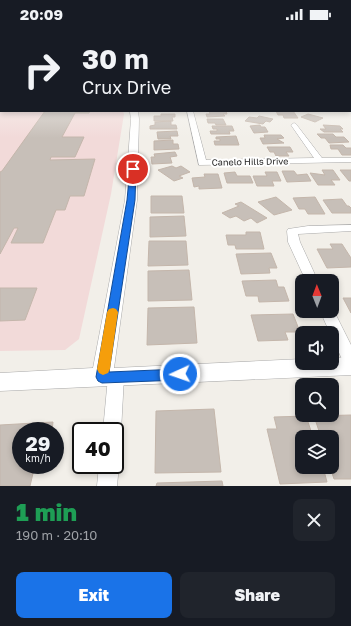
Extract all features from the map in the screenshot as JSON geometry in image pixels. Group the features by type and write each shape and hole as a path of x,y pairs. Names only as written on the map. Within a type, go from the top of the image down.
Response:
{"street":[{"path":"112,422 109,377 131,200 134,112"},
{"name":"Canelo Hills Drive","path":"190,112 202,163 351,160"},
{"path":"294,125 320,161"},
{"path":"309,274 294,242 292,231 351,228"},
{"path":"330,318 351,361"},
{"path":"0,382 351,366"},
{"path":"107,486 108,474"}],"shaded area":[{"path":"0,112 123,112 111,194 79,339 65,350 0,351"}],"building":[{"path":"44,112 90,112 75,113 62,137 84,137 75,157 51,157 50,160 95,159 84,196 70,196 65,210 56,210 43,243 11,243 18,228 14,228 0,254 0,172"},
{"path":"209,112 226,112 227,114 223,114 225,116 207,117 206,114 210,114"},
{"path":"276,112 294,112 298,118 284,118 283,115 278,115"},
{"path":"161,114 175,114 175,117 172,117 173,121 154,121 154,116 161,116"},
{"path":"308,114 323,118 315,122 301,117"},
{"path":"259,116 273,119 270,122 266,121 263,124 245,121 249,117 257,118"},
{"path":"207,119 223,119 226,125 208,123"},
{"path":"171,121 171,125 176,125 177,129 150,129 150,126 155,125 155,122"},
{"path":"260,125 261,127 265,127 268,132 254,133 250,126"},
{"path":"323,125 340,126 343,129 340,129 343,132 324,132 320,129 326,129"},
{"path":"212,126 232,126 234,131 229,131 230,134 211,134 210,131 217,131 217,129 213,129"},
{"path":"177,131 178,136 170,136 171,139 158,139 157,132"},
{"path":"317,134 333,134 336,137 344,137 349,142 329,143 325,138 321,138"},
{"path":"264,135 281,135 284,138 277,139 284,143 263,144 260,138 265,138"},
{"path":"236,136 239,145 215,145 214,141 220,141 220,139 216,139 216,137"},
{"path":"173,140 173,144 178,144 179,149 154,150 154,141"},
{"path":"330,145 343,145 346,148 351,148 351,155 342,155 338,149 331,149"},
{"path":"267,147 290,147 293,152 286,152 289,156 276,156 274,152 270,152"},
{"path":"175,152 177,156 170,157 172,163 152,164 151,157 155,157 154,154"},
{"path":"172,166 176,168 181,166 190,172 179,176 183,178 174,181 158,170"},
{"path":"322,170 333,170 340,180 331,180 335,185 318,185 310,173 325,175"},
{"path":"340,170 351,170 351,181 349,181"},
{"path":"282,171 294,171 297,175 307,174 311,181 287,182"},
{"path":"235,172 237,176 250,176 253,183 227,183 224,173"},
{"path":"265,172 277,172 281,181 272,181 274,186 257,186 253,176 267,176"},
{"path":"204,174 218,174 222,188 199,189 199,186 194,187 192,178 205,177"},
{"path":"151,196 182,196 184,213 151,213"},
{"path":"276,197 292,210 274,215 258,202"},
{"path":"315,197 325,214 308,214 305,209 299,209 293,198"},
{"path":"342,199 347,206 351,208 351,213 332,213 323,200"},
{"path":"241,202 267,218 257,223 251,218 244,221 236,216 230,218 222,213 239,206 235,204"},
{"path":"184,216 186,236 150,237 150,217"},
{"path":"246,232 260,232 264,249 236,249 235,245 228,245 226,235 246,235"},
{"path":"149,241 186,241 188,265 148,266"},
{"path":"330,244 342,244 351,258 351,267 327,268 317,249 333,249"},
{"path":"271,253 277,268 269,268 270,273 241,274 236,254"},
{"path":"189,270 192,300 148,301 148,271"},
{"path":"276,280 278,287 284,287 289,301 259,302 258,296 246,296 242,281"},
{"path":"0,288 37,288 25,320 0,321"},
{"path":"343,298 351,298 351,313"},
{"path":"194,307 197,343 147,345 148,308"},
{"path":"293,314 298,326 295,326 295,332 285,332 288,340 258,341 251,315"},
{"path":"214,409 221,472 155,473 156,411"},
{"path":"339,415 351,415 351,479 334,479 332,474 339,474 339,430 319,430 316,422 339,422"},
{"path":"295,416 295,422 308,422 311,430 295,430 295,474 325,474 327,482 280,484 267,429 277,429 274,417"},
{"path":"12,424 12,474 33,474 30,486 0,486 0,425"},
{"path":"222,481 223,486 156,486 157,483"}],"slow traffic":[{"path":"103,369 113,312"}],"route":[{"path":"133,169 131,200 102,377 180,374"}]}
